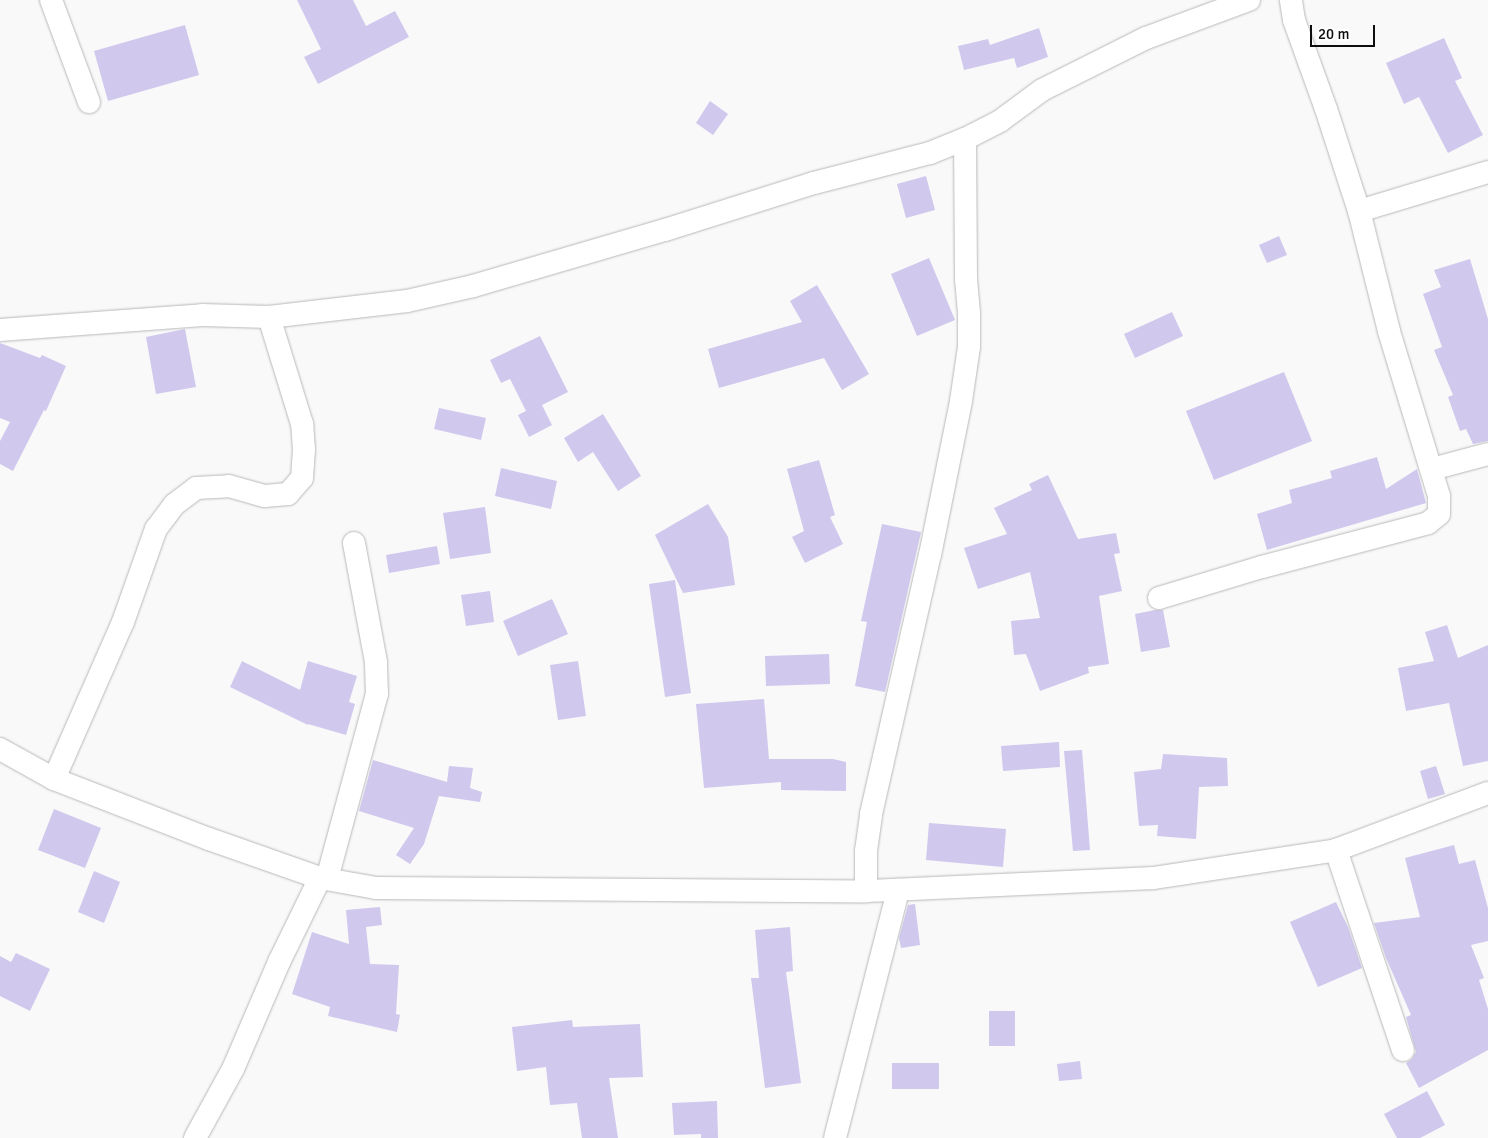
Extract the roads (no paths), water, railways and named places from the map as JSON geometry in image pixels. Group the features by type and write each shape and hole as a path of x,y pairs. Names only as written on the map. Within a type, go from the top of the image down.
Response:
{"street":[{"path":"51,0 89,102"},
{"path":"0,330 202,315 269,317 407,301 474,286 814,184 930,153 965,139 1000,121 1042,90 1146,38 1249,0"},
{"path":"1159,598 1262,567 1428,523 1439,514 1439,496 1432,469 1389,331 1359,211 1326,109 1294,20 1291,0"},
{"path":"866,892 866,851 871,814 930,554 961,401 969,347 965,139"},
{"path":"1359,211 1488,172"},
{"path":"54,779 124,622 156,529 175,504 196,488 229,486 265,496 288,494 302,478 304,450 302,424 269,317"},
{"path":"1432,469 1488,454"},
{"path":"195,1138 233,1069 280,960 323,878 377,694 376,662 354,543"},
{"path":"0,749 54,779 209,838 323,878 376,888 866,892 1154,878 1336,850 1488,793"},
{"path":"1336,850 1403,1050"},
{"path":"835,1138 898,890"}]}
